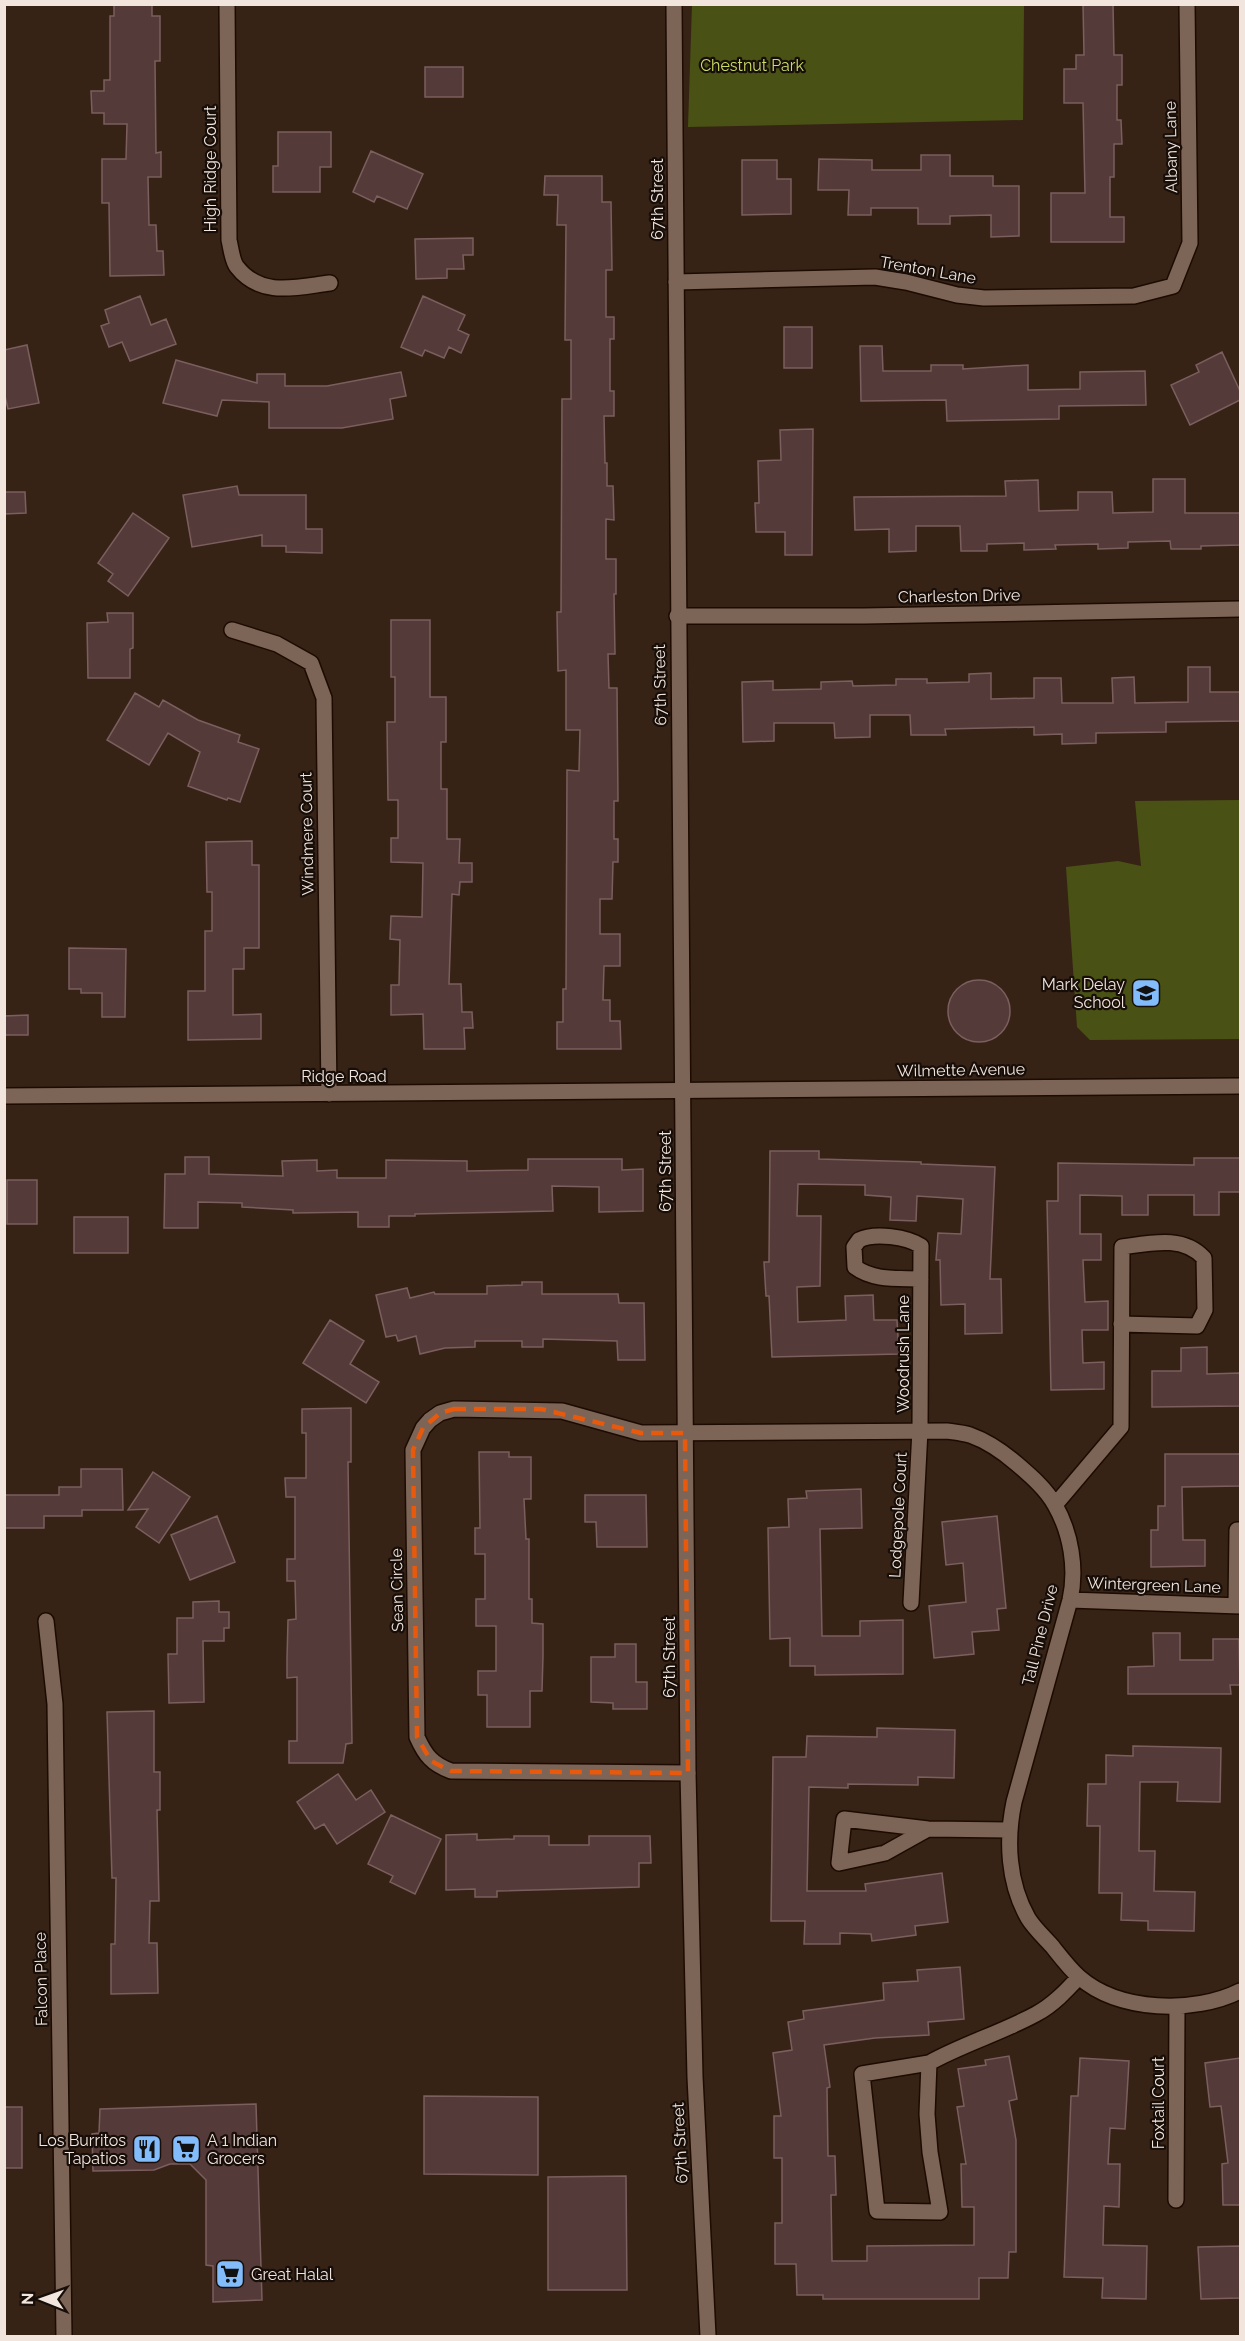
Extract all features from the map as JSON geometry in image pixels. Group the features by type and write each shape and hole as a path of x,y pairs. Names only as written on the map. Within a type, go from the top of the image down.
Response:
{"street":[{"name":"High Ridge Court","path":"227,4 229,240 236,266 257,285 277,290 330,283"},
{"name":"67th Street","path":"674,4 677,616 688,1773 695,2077 708,2337"},
{"name":"Albany Lane","path":"1173,286 1190,243 1187,4"},
{"name":"Trenton Lane","path":"676,282 875,278 906,282 957,295 984,298 1134,296 1173,286"},
{"name":"Charleston Drive","path":"677,616 864,616 1240,609"},
{"name":"Windmere Court","path":"232,630 277,644 311,663 324,698 329,1094"},
{"name":"Wilmette Avenue","path":"683,1092 1240,1086"},
{"name":"Ridge Road","path":"4,1096 683,1092"},
{"name":"Woodrush Lane","path":"920,1430 921,1279 921,1246 913,1241 864,1237 858,1240 854,1247 855,1268 861,1272 882,1278 921,1279"},
{"path":"1055,1504 1121,1427 1121,1324 1122,1247 1169,1241 1196,1250 1204,1258 1205,1310 1197,1326 1121,1324"},
{"name":"Sean Circle","path":"685,1433 641,1433 562,1411 454,1409 440,1413 423,1428 413,1450 413,1462 417,1737 431,1761 451,1771 688,1773"},
{"name":"Lodgepole Court","path":"911,1603 920,1430"},
{"name":"Tall Pine Drive","path":"685,1433 947,1431 969,1435 990,1444 1035,1480 1055,1504 1066,1531 1072,1555 1073,1578 1070,1600 1008,1830 1011,1866 1018,1894 1028,1918 1079,1977 1106,1993 1149,2006 1177,2007 1204,2004 1240,1991"},
{"name":"Wintergreen Lane","path":"1070,1600 1238,1606 1237,1530 1240,1530"},
{"name":"Falcon Place","path":"46,1621 55,1704 64,2337"},
{"path":"928,1829 885,1853 840,1863 844,1819 928,1829 1008,1830"},
{"path":"929,2063 927,2114 930,2152 940,2212 877,2211 862,2074 929,2063 956,2048 1038,2013 1059,1998 1079,1977"},
{"name":"Foxtail Court","path":"1176,2199 1177,2007"}],"highlighted area":[{"path":"454,1409 541,1409 641,1433 685,1433 688,1773 451,1771 431,1761 417,1737 413,1450 423,1428 440,1413"}],"green space":[{"name":"Chestnut Park","path":"692,5 1024,5 1023,120 688,127"},
{"path":"1240,800 1240,1039 1090,1040 1077,1027 1066,867 1118,861 1141,866 1135,801"}],"building":[{"path":"114,4 152,4 152,16 160,16 160,61 155,61 156,153 161,152 161,177 148,177 149,225 156,225 157,251 163,251 164,275 110,276 109,203 102,203 102,159 126,159 127,124 104,124 104,113 92,113 91,91 104,91 104,80 110,80 110,16 114,16"},
{"path":"1083,4 1113,4 1114,55 1122,55 1122,85 1117,85 1117,120 1121,120 1122,144 1114,144 1114,177 1110,177 1110,217 1124,217 1124,242 1051,242 1051,193 1085,193 1083,103 1064,103 1064,69 1076,69 1076,55 1084,55"},
{"path":"425,67 463,67 463,97 425,97"},
{"path":"278,132 331,132 331,167 320,167 320,192 273,192 273,166 278,166"},
{"path":"371,151 423,174 407,209 377,196 374,202 353,192"},
{"path":"921,155 950,155 950,176 993,176 993,186 1019,186 1019,236 991,237 991,215 950,216 950,224 918,224 918,208 871,208 871,215 848,215 849,190 818,190 819,159 872,160 872,170 921,170"},
{"path":"742,160 777,160 777,179 791,179 791,214 742,215"},
{"path":"545,176 602,176 602,202 611,202 612,270 606,270 606,317 614,317 614,339 610,339 610,391 614,391 614,416 604,416 607,486 613,486 614,520 606,519 606,559 616,559 615,654 608,654 609,688 617,688 618,801 614,801 614,839 618,839 618,862 613,862 612,899 600,899 600,934 620,934 620,966 604,966 603,1000 610,1000 610,1021 620,1021 621,1049 557,1049 557,1022 563,1022 563,989 566,989 567,770 579,771 580,730 566,730 566,670 558,671 557,612 561,612 562,399 571,399 571,340 565,340 566,225 557,225 558,195 544,195"},
{"path":"473,238 473,255 463,255 464,269 447,269 447,278 416,279 415,239"},
{"path":"140,296 151,325 166,319 176,344 130,361 122,342 109,347 101,326 109,323 105,310"},
{"path":"423,296 465,315 458,330 469,335 461,353 449,347 444,358 425,350 422,356 401,347"},
{"path":"784,327 812,327 812,368 784,368"},
{"path":"27,345 39,403 8,409 4,392 4,350"},
{"path":"860,346 882,346 883,371 931,371 931,365 963,365 963,369 1028,365 1028,390 1080,389 1080,372 1145,371 1146,405 1059,406 1059,419 947,421 946,400 861,401"},
{"path":"1222,352 1240,391 1240,400 1190,425 1171,385 1199,372 1196,365"},
{"path":"176,360 257,383 257,374 285,374 285,386 327,386 401,372 406,396 390,399 393,419 342,428 269,428 269,402 222,400 217,416 163,403"},
{"path":"813,429 812,555 785,555 785,532 756,532 755,503 759,503 758,461 781,460 780,430"},
{"path":"1153,479 1185,479 1185,513 1240,513 1240,545 1171,549 1170,541 1128,542 1128,548 1098,549 1098,544 1055,545 1056,549 1024,550 1024,543 987,544 987,551 961,551 960,526 916,526 916,551 889,552 889,529 855,530 854,497 1006,496 1005,481 1038,480 1039,511 1078,510 1078,492 1112,492 1113,513 1153,512"},
{"path":"237,486 239,495 306,495 306,529 322,529 322,553 286,552 286,546 262,546 262,535 192,547 183,495"},
{"path":"4,492 25,492 26,513 4,514"},
{"path":"133,513 169,538 128,596 108,581 113,574 98,563"},
{"path":"107,613 133,613 130,678 88,678 87,623 108,622"},
{"path":"391,620 430,620 430,697 446,697 446,742 441,742 441,789 447,789 447,839 460,839 459,863 472,863 472,882 460,882 459,895 452,894 449,984 461,984 462,1012 472,1012 473,1028 464,1028 465,1049 424,1049 423,1014 391,1015 391,985 399,985 400,940 390,939 391,916 422,917 423,863 391,862 391,838 398,838 398,800 388,800 387,722 395,722 395,677 391,677"},
{"path":"1188,667 1210,667 1210,692 1240,692 1240,721 1166,722 1166,732 1096,733 1096,743 1062,744 1062,734 1034,735 1034,727 945,729 946,735 911,735 910,715 870,715 870,737 835,738 834,723 774,723 774,741 743,742 742,682 773,681 773,690 821,689 821,682 852,681 853,686 896,685 896,679 927,679 927,683 969,682 969,674 991,673 991,699 1034,698 1034,678 1061,678 1062,703 1113,703 1112,678 1134,677 1135,703 1188,702"},
{"path":"135,693 159,707 163,700 198,720 240,735 238,742 259,749 240,802 228,798 227,800 188,786 200,752 168,733 149,765 107,740"},
{"path":"252,841 252,865 259,865 259,948 244,948 244,969 233,969 233,1015 261,1014 261,1039 188,1040 188,991 205,991 205,931 212,931 212,892 207,892 206,842"},
{"path":"69,948 126,949 125,1017 102,1017 102,993 81,993 81,989 69,989"},
{"path":"979,980 1001,989 1010,1011 1001,1033 979,1042 957,1033 948,1011 957,989"},
{"path":"28,1015 28,1035 4,1035 4,1016"},
{"path":"770,1151 819,1151 819,1159 995,1167 990,1279 1001,1279 1002,1333 965,1334 965,1304 941,1305 940,1260 936,1260 938,1233 961,1234 963,1199 917,1196 916,1221 890,1220 891,1197 865,1195 865,1185 798,1184 797,1216 821,1216 820,1286 797,1287 798,1322 846,1320 845,1296 873,1295 874,1320 897,1320 899,1354 772,1357 769,1296 766,1296 764,1262 769,1262"},
{"path":"185,1157 209,1157 209,1174 283,1176 282,1161 317,1160 317,1171 337,1170 337,1178 386,1178 386,1160 467,1161 467,1171 528,1170 528,1159 622,1159 622,1170 643,1169 643,1211 599,1212 599,1187 552,1186 553,1211 389,1216 389,1227 358,1227 358,1212 293,1213 293,1210 242,1207 242,1203 198,1202 198,1228 164,1228 165,1174 185,1174"},
{"path":"1194,1158 1240,1158 1240,1192 1219,1192 1219,1215 1194,1215 1194,1195 1148,1195 1148,1215 1122,1215 1122,1196 1080,1195 1080,1234 1101,1234 1101,1260 1083,1260 1085,1302 1108,1301 1108,1330 1082,1330 1083,1363 1104,1362 1104,1389 1051,1390 1047,1201 1058,1201 1058,1163 1194,1165"},
{"path":"7,1180 37,1180 37,1224 7,1224"},
{"path":"74,1217 128,1217 128,1253 74,1253"},
{"path":"522,1282 542,1282 542,1294 618,1294 619,1303 644,1303 645,1360 618,1360 617,1341 543,1339 543,1347 522,1347 522,1341 475,1341 475,1347 445,1348 420,1354 416,1336 398,1341 396,1335 386,1337 376,1295 407,1288 410,1298 434,1292 435,1294 487,1294 487,1286 522,1285"},
{"path":"330,1320 364,1341 350,1364 379,1382 366,1403 303,1363"},
{"path":"1207,1347 1207,1374 1240,1373 1240,1406 1152,1407 1152,1371 1181,1371 1181,1348"},
{"path":"351,1408 351,1462 348,1462 352,1743 346,1744 343,1763 289,1763 289,1741 297,1741 297,1677 287,1678 288,1620 296,1619 295,1581 287,1581 287,1559 295,1559 295,1497 286,1497 285,1478 306,1478 306,1433 302,1433 302,1409"},
{"path":"479,1452 509,1452 509,1457 531,1457 531,1499 524,1499 526,1539 529,1539 529,1599 532,1599 532,1623 543,1624 543,1656 542,1691 530,1691 530,1727 487,1727 487,1695 478,1695 478,1671 496,1671 496,1626 476,1626 476,1599 485,1599 485,1554 475,1554 475,1528 480,1528"},
{"path":"1165,1454 1240,1454 1240,1486 1182,1487 1183,1540 1205,1540 1205,1566 1151,1567 1151,1530 1158,1530 1158,1506 1165,1506"},
{"path":"81,1469 122,1469 123,1510 82,1510 82,1516 44,1516 44,1528 4,1528 4,1495 59,1495 59,1487 81,1487"},
{"path":"153,1472 190,1497 159,1543 136,1527 148,1509 128,1510"},
{"path":"861,1489 862,1528 820,1529 822,1636 860,1636 860,1621 903,1620 903,1674 815,1675 815,1666 790,1666 790,1638 770,1639 768,1528 789,1527 788,1499 807,1498 806,1491"},
{"path":"585,1495 646,1495 647,1547 597,1547 596,1522 585,1522"},
{"path":"217,1516 235,1562 190,1580 171,1535"},
{"path":"997,1516 1006,1608 997,1609 999,1630 972,1632 974,1654 934,1658 929,1606 966,1602 963,1563 946,1565 942,1522"},
{"path":"219,1601 219,1612 229,1612 229,1628 224,1628 224,1641 203,1641 204,1702 169,1703 168,1654 177,1654 177,1618 193,1618 193,1602"},
{"path":"1153,1633 1180,1633 1180,1660 1213,1660 1213,1639 1239,1639 1240,1685 1230,1685 1231,1694 1128,1694 1128,1667 1154,1666"},
{"path":"615,1644 636,1644 636,1682 647,1682 647,1709 613,1709 613,1703 591,1702 591,1657 615,1657"},
{"path":"154,1711 154,1772 160,1772 160,1810 157,1810 159,1901 150,1901 149,1943 157,1943 158,1993 111,1994 111,1944 115,1944 116,1878 112,1878 107,1712"},
{"path":"877,1728 955,1730 954,1778 918,1777 918,1785 848,1784 848,1788 809,1787 807,1891 866,1891 865,1884 942,1873 948,1922 915,1926 916,1935 872,1941 871,1934 840,1933 840,1944 804,1944 805,1921 771,1921 773,1757 806,1757 807,1736 877,1737"},
{"path":"1133,1746 1221,1748 1220,1802 1177,1801 1178,1782 1140,1782 1139,1851 1155,1851 1154,1891 1195,1892 1194,1931 1148,1930 1148,1921 1121,1920 1122,1893 1099,1893 1100,1826 1087,1826 1088,1784 1106,1784 1106,1755 1133,1756"},
{"path":"338,1774 356,1800 371,1790 385,1812 337,1844 324,1824 315,1829 297,1802"},
{"path":"391,1815 441,1839 415,1894 390,1882 393,1876 368,1864"},
{"path":"477,1834 477,1840 514,1839 514,1836 549,1836 549,1845 589,1845 589,1836 650,1836 651,1863 639,1863 639,1887 497,1891 497,1897 475,1897 475,1889 446,1890 446,1835"},
{"path":"960,1967 964,2019 928,2022 929,2035 875,2038 824,2045 830,2087 827,2088 828,2156 835,2156 836,2195 831,2195 832,2261 867,2261 867,2246 974,2245 974,2207 962,2207 961,2164 966,2164 957,2107 964,2106 958,2069 986,2065 985,2060 1009,2056 1017,2099 1009,2101 1016,2140 1016,2252 1009,2252 1008,2278 979,2278 979,2299 823,2299 823,2295 797,2295 796,2264 775,2264 775,2223 782,2223 782,2158 774,2158 774,2116 781,2116 773,2053 792,2050 788,2022 804,2019 803,2011 884,2000 883,1983 918,1981 917,1970"},
{"path":"1080,2058 1129,2061 1125,2129 1110,2128 1108,2164 1120,2164 1119,2207 1104,2206 1103,2245 1147,2246 1146,2299 1102,2298 1103,2278 1064,2277 1071,2096 1078,2096"},
{"path":"1240,2058 1240,2205 1223,2205 1222,2164 1228,2163 1221,2106 1210,2107 1205,2063"},
{"path":"424,2096 538,2097 538,2175 424,2174"},
{"path":"256,2104 262,2300 213,2302 213,2266 206,2265 206,2180 190,2164 170,2164 154,2170 93,2171 92,2134 99,2133 100,2109"},
{"path":"4,2107 22,2107 22,2168 4,2168"},
{"path":"626,2176 627,2290 548,2290 548,2177"},
{"path":"1240,2246 1240,2298 1201,2299 1198,2247"}],"place":[{"name":"Mark Delay School","path":"1146,993"},
{"name":"Los Burritos Tapatios","path":"147,2149"},
{"name":"A 1 Indian Grocers","path":"186,2149"},
{"name":"Great Halal","path":"230,2274"}]}
